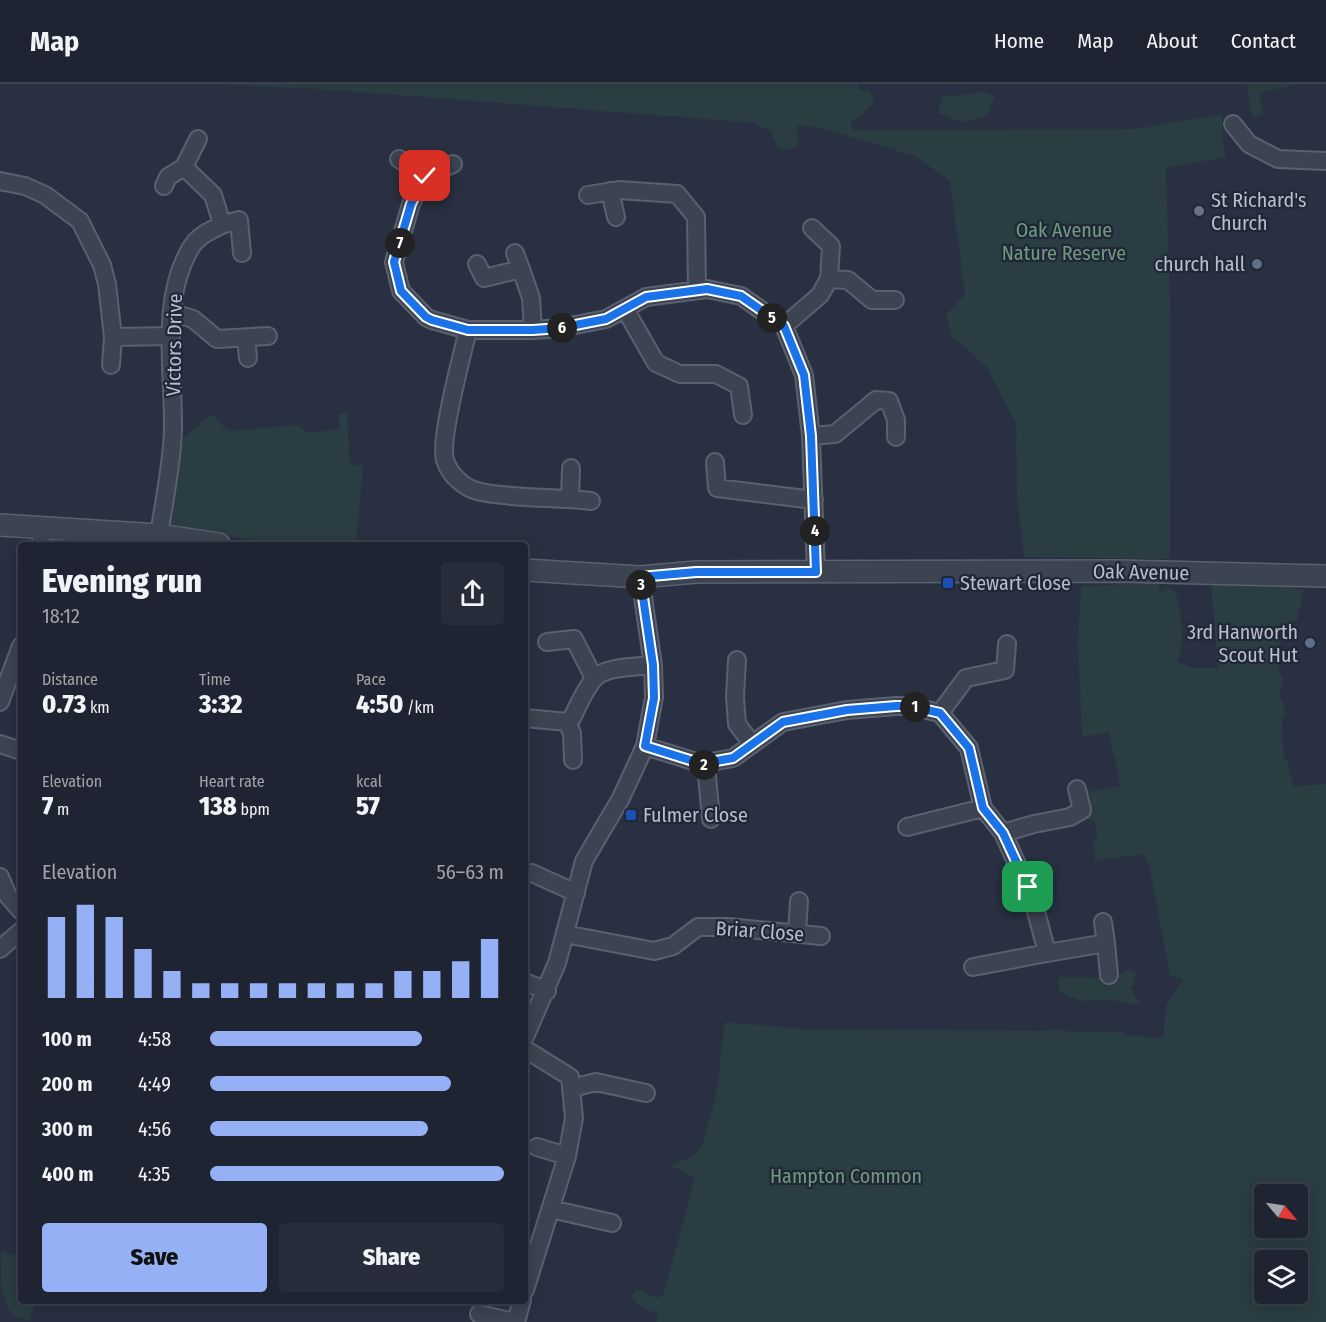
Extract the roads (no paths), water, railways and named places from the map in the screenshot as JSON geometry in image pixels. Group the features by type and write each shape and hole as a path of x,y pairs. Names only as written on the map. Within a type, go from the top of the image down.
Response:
{"street":[{"path":"1233,124 1249,144 1278,159 1326,162"},
{"path":"164,186 168,177 184,167 198,140"},
{"path":"399,159 425,176"},
{"path":"453,164 425,176 411,204 394,262 401,291 426,317 468,330 560,328 606,319 646,297 707,289 741,296 784,326 804,375 811,436 816,572"},
{"path":"184,167 213,195 222,224 239,220 242,253"},
{"path":"0,181 25,186 45,195 80,220 102,265 107,284 113,337 111,365"},
{"path":"588,195 619,189 677,194 696,217 697,290"},
{"path":"610,191 616,217"},
{"name":"Victors Drive","path":"159,535 173,432 171,336 176,282 192,244 222,224"},
{"path":"812,228 831,246"},
{"path":"784,326 820,295 829,279 831,246 844,234"},
{"path":"515,253 531,298 533,330"},
{"path":"477,264 484,278 521,269"},
{"path":"829,279 848,280 872,300 895,300"},
{"path":"625,309 656,363 680,374 716,374 739,386 743,415"},
{"path":"173,313 193,319 217,339 268,336"},
{"path":"468,330 445,442 446,462 450,470 464,486 482,493 591,501"},
{"path":"113,337 171,336"},
{"path":"246,338 248,358"},
{"path":"811,436 835,434 876,400 889,401 896,420 896,437"},
{"path":"715,462 717,488 814,500"},
{"path":"570,499 572,468"},
{"path":"0,525 41,536 159,535 206,542"},
{"name":"Oak Avenue","path":"528,570 640,577 696,572 1120,571 1326,576"},
{"path":"528,1030 557,963 584,861 621,798 645,746 654,698 653,665 640,577"},
{"path":"547,642 574,639 594,678"},
{"path":"940,713 966,678 1005,670 1007,644"},
{"path":"0,702 6,674 18,652"},
{"path":"737,660 735,697 737,724 752,744"},
{"path":"528,718 567,722 572,718 594,678 602,672 653,665"},
{"path":"645,746 706,765 733,758 783,722 847,710 910,706 940,713 969,748 983,808 1003,833 1033,900 1047,952"},
{"path":"567,722 572,733 573,760"},
{"path":"0,744 18,751"},
{"path":"706,765 711,819"},
{"path":"1003,833 1070,817 1082,810 1077,789"},
{"path":"907,827 983,808"},
{"path":"532,873 576,893"},
{"path":"0,877 8,896 18,908"},
{"path":"797,933 799,901"},
{"path":"1103,922 1109,975"},
{"name":"Briar Close","path":"564,934 654,951 673,946 698,927 728,927 821,936"},
{"path":"0,949 18,934"},
{"path":"973,967 1106,943"},
{"path":"528,983 546,991"},
{"path":"528,1051 570,1077 574,1118 567,1156 528,1280"},
{"path":"572,1088 596,1082 646,1093"},
{"path":"537,1147 567,1156"},
{"path":"550,1209 612,1223"},
{"path":"479,1314 515,1322 521,1304"}],"place":[{"name":"St Richard's Church","path":"1199,211"},
{"name":"church hall","path":"1257,264"},
{"name":"Stewart Close","path":"948,583"},
{"name":"3rd Hanworth Scout Hut","path":"1310,643"},
{"name":"Fulmer Close","path":"631,815"}],"park label":[{"name":"Oak Avenue Nature Reserve","path":"1064,242"},
{"name":"Hampton Common","path":"846,1176"}]}
